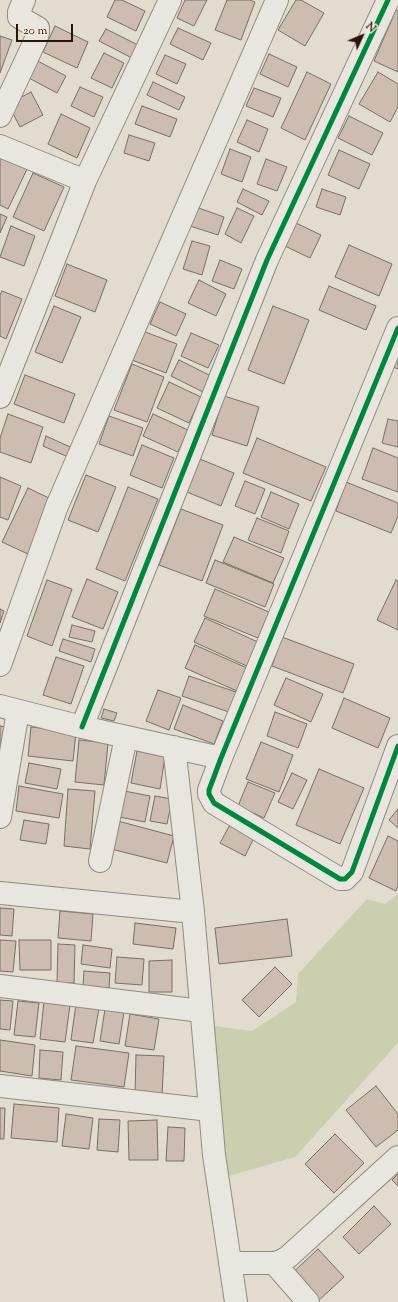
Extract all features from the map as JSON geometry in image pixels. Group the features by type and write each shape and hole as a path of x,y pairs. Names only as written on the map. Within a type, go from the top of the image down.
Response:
{"street":[{"path":"0,116 38,33 38,28 19,17 19,12 24,0"},
{"path":"0,397 85,181 170,0"},
{"path":"0,665 58,506 277,0"},
{"path":"82,727 267,260 388,0"},
{"path":"0,146 85,181"},
{"path":"398,328 209,790 209,794 214,803 340,878 345,879 352,872 398,746"},
{"path":"0,817 9,709 222,758"},
{"path":"100,861 126,737"},
{"path":"174,747 192,912 214,1155 236,1302"},
{"path":"0,893 192,912"},
{"path":"0,986 201,1011"},
{"path":"0,1086 210,1110"},
{"path":"230,1263 274,1263 288,1257 398,1157"},
{"path":"274,1263 308,1302"}],"green space":[{"path":"398,894 398,1043 295,1157 225,1177 214,1026 252,1031 296,1002 298,974 367,899 385,904"}],"building":[{"path":"115,0 122,0 145,11 136,31 107,17"},
{"path":"185,0 207,0 194,26 177,18"},
{"path":"227,0 250,0 255,2 241,40 215,30"},
{"path":"296,0 301,0 324,13 305,46 278,30"},
{"path":"396,10 398,11 398,72 374,61"},
{"path":"55,26 88,42 77,68 43,52"},
{"path":"178,28 211,43 203,60 170,44"},
{"path":"106,29 138,45 132,58 99,41"},
{"path":"0,36 12,40 0,73"},
{"path":"104,53 124,63 112,88 91,78"},
{"path":"269,54 297,67 288,87 260,74"},
{"path":"165,55 186,64 177,84 156,74"},
{"path":"34,59 66,76 57,93 25,76"},
{"path":"307,72 331,84 305,140 281,128"},
{"path":"378,72 398,84 398,107 390,122 359,104"},
{"path":"153,82 185,97 179,110 147,95"},
{"path":"80,87 103,97 94,117 71,106"},
{"path":"254,88 281,98 273,117 246,106"},
{"path":"31,92 43,115 20,127 8,104"},
{"path":"142,106 177,119 170,137 135,124"},
{"path":"61,114 90,128 77,158 48,144"},
{"path":"349,116 383,133 372,155 338,138"},
{"path":"247,120 268,129 259,152 237,142"},
{"path":"129,135 155,143 149,161 124,153"},
{"path":"230,149 251,157 242,182 221,174"},
{"path":"339,150 370,164 359,189 328,175"},
{"path":"0,154 28,167 8,209 0,205"},
{"path":"266,159 287,167 277,191 257,184"},
{"path":"33,173 64,187 44,231 13,217"},
{"path":"243,189 269,201 262,215 237,202"},
{"path":"322,189 346,197 340,215 316,207"},
{"path":"193,206 224,217 218,235 187,225"},
{"path":"237,208 254,216 241,243 225,234"},
{"path":"0,214 7,217 0,233"},
{"path":"296,223 321,235 310,258 285,246"},
{"path":"11,226 35,236 24,266 0,257"},
{"path":"192,241 210,246 202,275 183,269"},
{"path":"349,245 392,264 379,296 335,277"},
{"path":"220,260 242,269 234,289 212,281"},
{"path":"67,264 107,280 95,312 55,296"},
{"path":"199,280 226,294 216,316 188,303"},
{"path":"329,286 376,306 366,330 319,310"},
{"path":"2,291 22,299 6,339 0,336 0,295"},
{"path":"160,302 186,314 176,336 150,324"},
{"path":"54,306 81,317 62,363 35,352"},
{"path":"273,306 309,320 284,384 248,370"},
{"path":"140,330 177,344 166,373 129,359"},
{"path":"191,333 219,345 208,368 181,356"},
{"path":"398,355 398,369 393,367"},
{"path":"179,360 215,378 207,394 171,376"},
{"path":"132,364 164,377 147,422 114,410"},
{"path":"25,375 75,394 64,423 14,404"},
{"path":"169,382 201,397 189,423 157,408"},
{"path":"224,396 259,407 247,446 212,435"},
{"path":"8,414 43,427 31,463 0,452 0,438"},
{"path":"153,414 188,430 178,452 143,436"},
{"path":"109,416 143,428 133,456 99,444"},
{"path":"388,419 398,421 398,447 382,443"},
{"path":"46,436 79,451 75,460 43,446"},
{"path":"257,438 326,467 311,501 243,473"},
{"path":"142,445 174,458 162,488 130,475"},
{"path":"373,448 398,458 398,492 362,479"},
{"path":"195,457 234,473 221,506 182,490"},
{"path":"86,475 116,487 98,532 68,520"},
{"path":"0,477 21,486 8,520 0,517"},
{"path":"245,481 265,489 255,514 235,506"},
{"path":"346,482 398,503 398,516 391,533 336,511"},
{"path":"128,487 158,499 125,581 96,569"},
{"path":"28,488 53,500 28,554 2,542"},
{"path":"271,492 299,504 289,529 261,517"},
{"path":"181,509 223,525 202,581 159,565"},
{"path":"257,518 289,531 281,553 248,540"},
{"path":"234,537 284,558 273,583 223,562"},
{"path":"215,560 274,584 265,607 206,583"},
{"path":"87,579 118,592 103,629 72,617"},
{"path":"47,580 72,589 52,646 27,636"},
{"path":"396,580 398,581 398,630 377,620"},
{"path":"215,589 269,612 258,638 204,616"},
{"path":"0,609 4,611 0,623"},
{"path":"205,618 260,643 249,667 194,642"},
{"path":"72,625 95,631 92,642 69,637"},
{"path":"282,637 354,664 343,693 272,666"},
{"path":"63,639 95,649 91,662 59,651"},
{"path":"195,645 247,668 237,691 185,668"},
{"path":"56,657 84,666 71,704 43,695"},
{"path":"189,676 236,692 229,712 182,696"},
{"path":"286,678 323,694 311,722 274,705"},
{"path":"158,690 181,698 169,730 146,721"},
{"path":"344,698 390,718 378,748 332,728"},
{"path":"183,705 223,721 214,744 174,729"},
{"path":"104,709 117,713 114,721 101,718"},
{"path":"275,712 307,724 298,748 267,736"},
{"path":"0,726 11,728 7,752 0,750"},
{"path":"31,727 76,732 73,761 28,756"},
{"path":"79,740 108,743 104,785 75,782"},
{"path":"261,742 293,755 279,792 246,779"},
{"path":"137,751 165,757 160,789 131,783"},
{"path":"29,763 61,769 57,789 25,783"},
{"path":"319,769 364,788 340,844 296,825"},
{"path":"292,773 307,780 293,809 278,802"},
{"path":"248,782 275,793 264,818 238,806"},
{"path":"19,786 63,794 59,818 16,811"},
{"path":"68,789 95,791 90,849 64,846"},
{"path":"124,791 150,796 145,822 119,817"},
{"path":"155,796 172,799 167,824 150,821"},
{"path":"398,809 398,828 389,820"},
{"path":"24,820 49,824 46,844 20,840"},
{"path":"114,820 174,836 167,863 107,848"},
{"path":"231,823 255,836 245,856 220,843"},
{"path":"388,836 398,841 398,886 396,891 369,878"},
{"path":"0,908 14,909 12,936 0,935"},
{"path":"60,911 93,914 91,941 58,938"},
{"path":"287,919 292,956 219,964 215,928"},
{"path":"135,923 176,928 173,949 133,944"},
{"path":"0,940 16,941 13,972 0,971"},
{"path":"19,940 51,940 51,970 20,970"},
{"path":"58,944 75,945 74,983 57,983"},
{"path":"83,945 112,949 110,968 81,964"},
{"path":"117,957 144,959 142,985 115,983"},
{"path":"172,960 172,992 149,992 149,961"},
{"path":"275,967 292,984 259,1017 242,1000"},
{"path":"84,971 110,973 109,988 83,986"},
{"path":"0,1000 13,1001 10,1030 0,1029"},
{"path":"18,1001 39,1003 35,1037 14,1035"},
{"path":"44,1001 70,1005 65,1042 40,1039"},
{"path":"76,1004 99,1008 93,1043 71,1040"},
{"path":"105,1009 124,1012 119,1044 100,1041"},
{"path":"130,1014 159,1019 154,1050 125,1046"},
{"path":"0,1040 35,1045 32,1076 0,1071"},
{"path":"76,1046 129,1053 124,1087 71,1080"},
{"path":"40,1050 63,1052 61,1080 39,1078"},
{"path":"136,1055 164,1056 162,1096 135,1095"},
{"path":"376,1086 398,1114 398,1130 376,1147 346,1110"},
{"path":"14,1104 59,1108 57,1142 11,1138"},
{"path":"0,1108 5,1108 4,1139 0,1139"},
{"path":"66,1114 93,1118 89,1149 62,1146"},
{"path":"99,1119 120,1120 118,1152 97,1150"},
{"path":"157,1120 158,1160 129,1160 128,1121"},
{"path":"168,1127 185,1128 184,1161 166,1161"},
{"path":"335,1134 364,1163 334,1193 305,1164"},
{"path":"398,1174 398,1186 392,1180"},
{"path":"374,1206 391,1224 359,1254 343,1237"},
{"path":"318,1249 344,1277 317,1302 288,1277"}],"cycle path":[{"path":"82,727 267,260 388,0"},
{"path":"398,328 221,758 209,790 209,794 214,803 340,879 345,879 352,872 398,746"}]}
